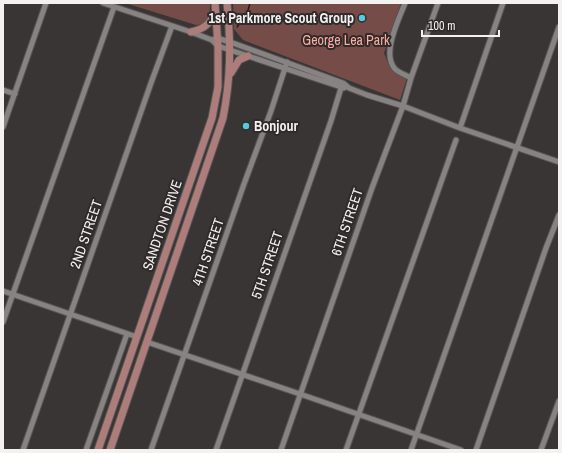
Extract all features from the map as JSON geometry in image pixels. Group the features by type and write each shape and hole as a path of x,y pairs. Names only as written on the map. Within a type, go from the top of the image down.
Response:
{"main road":[{"name":"SANDTON DRIVE","path":"98,450 212,118 218,88 218,46 215,39 215,3"},
{"name":"SANDTON DRIVE","path":"110,450 218,134 226,106 230,75 230,42 227,3"},
{"path":"191,32 200,30 206,26 216,12"},
{"path":"230,75 239,60 248,56"}],"street":[{"path":"3,127 46,3"},
{"path":"103,3 191,32 230,42 343,83 349,88"},
{"path":"405,3 392,40 389,56 395,69 411,78"},
{"name":"6TH STREET","path":"281,450 369,195 403,106 411,78 438,3"},
{"path":"460,128 503,3"},
{"path":"3,322 114,7"},
{"name":"2ND STREET","path":"23,450 172,26"},
{"path":"411,450 559,27"},
{"path":"218,46 341,88 349,88 403,106 460,128 559,162"},
{"name":"4TH STREET","path":"151,450 287,62"},
{"name":"5TH STREET","path":"216,450 330,126 341,88"},
{"path":"3,90 14,94"},
{"path":"346,450 456,140"},
{"path":"476,450 546,248 559,215"},
{"path":"3,291 137,337"},
{"path":"86,450 127,334"},
{"path":"147,342 461,450"},
{"path":"541,450 559,401"}],"green space":[{"path":"125,3 210,3 210,7 208,18 204,23 196,25"},
{"name":"George Lea Park","path":"233,3 401,3 384,53 389,66 407,78 400,100 243,40 234,29"}],"waterway":[{"path":"237,27 247,14 250,3"}],"place":[{"name":"1st Parkmore Scout Group","path":"362,18"},
{"name":"Bonjour","path":"246,126"}]}
